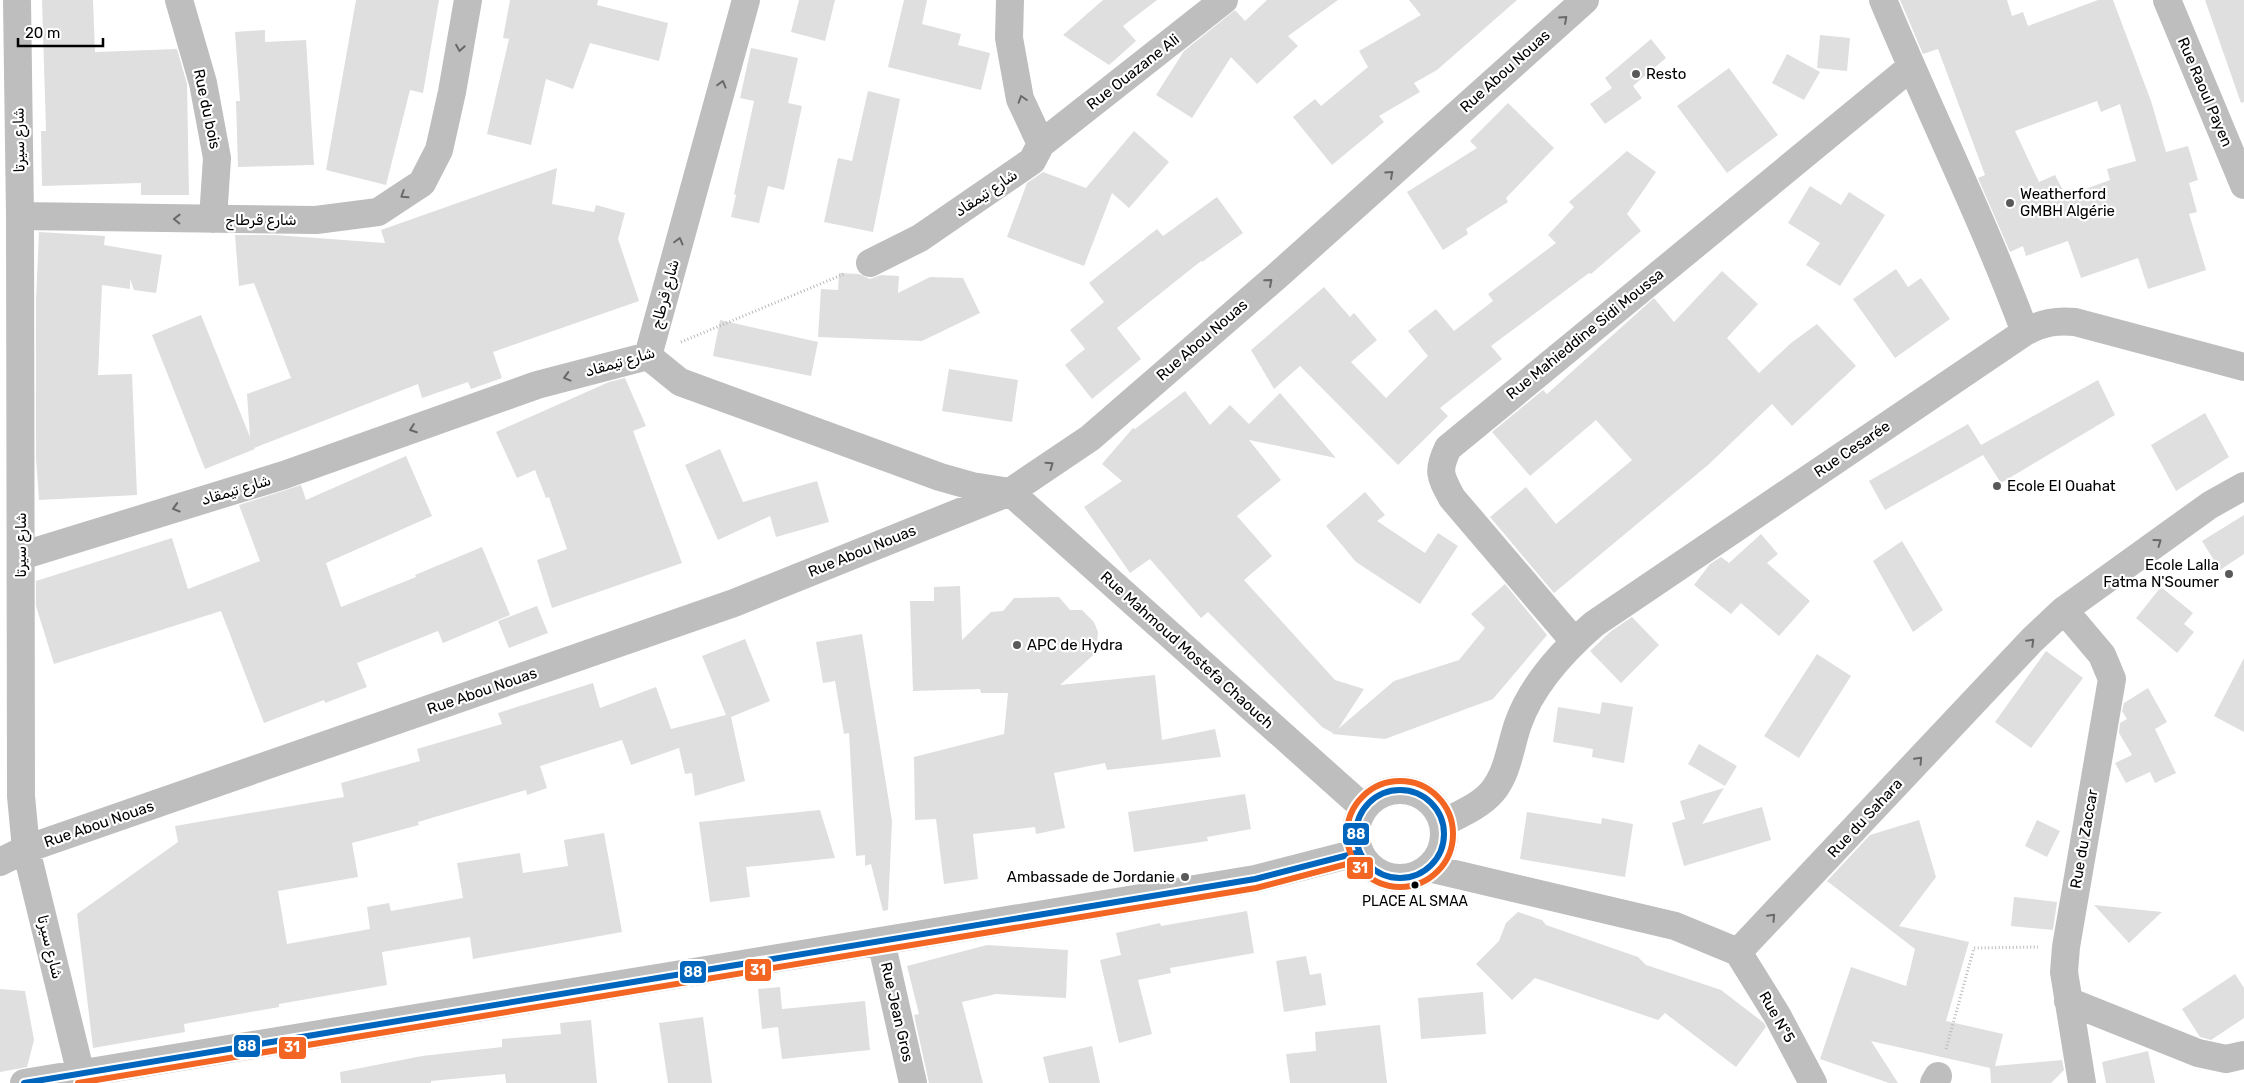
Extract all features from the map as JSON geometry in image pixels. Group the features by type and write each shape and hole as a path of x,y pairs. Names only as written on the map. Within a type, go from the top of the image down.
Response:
{"street":[{"name":"شارع سيرتا","path":"17,0 20,216 21,796 26,849 82,1079"},
{"name":"Rue du bois","path":"179,0 203,83 217,158 213,220"},
{"name":"شارع قرطاج","path":"20,216 316,220 378,212 422,183 439,150 452,92 468,0"},
{"name":"شارع قرطاج","path":"648,356 746,0"},
{"path":"1010,0 1009,38 1020,98 1041,144"},
{"name":"Rue Ouazane Ali","path":"1041,144 1224,0"},
{"name":"Rue Abou Nouas","path":"0,862 26,849 734,603 1010,492 1090,438 1277,276 1585,0"},
{"path":"1884,0 1911,66 2004,276 2025,332"},
{"name":"Rue Raoul Payen","path":"2167,0 2244,185"},
{"name":"Rue Mahieddine Sidi Moussa","path":"1574,641 1452,498 1443,482 1440,465 1448,448 1911,66"},
{"name":"شارع تيمقاد","path":"870,263 920,238 1032,162 1041,144"},
{"name":"Rue Cesarée","path":"1443,823 1480,803 1492,793 1507,765 1519,723 1529,701 1552,666 1574,641 1594,624 2025,332 2052,321 2075,322 2244,368"},
{"path":"648,356 680,382 940,477 972,486 1010,492"},
{"name":"شارع تيمقاد","path":"21,556 284,475 537,385 648,356"},
{"name":"Rue du Sahara","path":"1738,952 2032,640 2064,610 2210,505 2244,486"},
{"name":"Rue Mahmoud Mostefa Chaouch","path":"1010,492 1364,808"},
{"name":"Rue du Zaccar","path":"2064,610 2102,655 2112,679 2066,947 2064,972 2082,1083"},
{"path":"1408,791 1428,799 1437,810 1443,823 1444,839 1439,855 1429,868 1413,876 1393,878 1379,874 1368,864 1360,852 1356,838 1357,822 1364,808 1374,798 1387,792 1408,791"},
{"path":"24,1083 82,1079 881,941 1255,879 1360,852"},
{"path":"1429,868 1675,926 1738,952"},
{"name":"Rue Jean Gros","path":"881,941 913,1083"},
{"name":"Rue N°5","path":"1738,952 1777,1015 1813,1083"},
{"path":"2068,1001 2198,1053 2226,1059 2244,1054"}],"path":[{"name":"شارع تيمقاد","path":"648,356 870,263"},
{"path":"1936,1080 1974,948 2066,947"}],"building":[{"path":"42,0 93,0 95,52 177,49 187,84 189,195 141,195 141,183 42,186 41,131 46,131"},
{"path":"356,0 439,0 423,93 410,90 386,185 326,170"},
{"path":"510,0 598,0 597,5 668,23 659,61 590,43 573,89 546,79 531,145 487,134 509,39 503,38"},
{"path":"799,0 835,0 825,41 791,32"},
{"path":"904,0 927,0 922,24 961,34 958,45 990,53 981,90 888,67"},
{"path":"1103,0 1157,0 1123,26 1136,41 1109,65 1063,35"},
{"path":"1267,0 1338,0 1288,36 1298,46 1257,84 1231,57 1192,118 1156,95 1184,51 1235,10 1245,21"},
{"path":"1409,0 1517,0 1437,70 1414,83 1420,92 1379,116 1384,122 1332,165 1293,117 1315,99 1321,106 1368,67 1359,51 1421,15"},
{"path":"1900,0 2007,0 2012,16 2023,12 2028,26 2098,0 2113,0 2151,101 2166,152 2188,146 2198,180 2189,183 2197,212 2189,214 2206,270 2148,289 2138,258 2081,278 2068,241 2026,256 2023,246 2010,252 1978,178 1985,175 1938,49 1923,54","holes":["2097,101 2101,112 2120,104 2136,161 2107,169 2110,180 2066,196 2055,175 2039,182 2015,131"]},
{"path":"2205,0 2244,0 2244,102 2241,103"},
{"path":"265,30 265,42 306,40 314,165 238,167 236,101 240,101 235,32"},
{"path":"1820,35 1850,38 1847,71 1817,68"},
{"path":"1651,39 1666,58 1633,86 1642,98 1605,124 1590,104 1612,88 1605,78"},
{"path":"751,48 798,58 788,103 802,106 784,190 768,186 759,223 731,217 736,195 734,194 754,101 740,98"},
{"path":"1787,54 1820,72 1804,100 1772,83"},
{"path":"1729,68 1778,135 1727,173 1677,106"},
{"path":"868,91 900,99 873,232 824,222 838,158 852,161"},
{"path":"1508,103 1554,148 1506,198 1508,202 1466,229 1468,234 1443,250 1407,192 1477,148 1470,141"},
{"path":"1134,131 1169,162 1129,208 1112,193 1084,266 1007,237 1027,183 1043,172 1086,188"},
{"path":"1627,151 1656,172 1627,214 1641,231 1591,274 1589,273 1491,346 1502,359 1440,408 1448,416 1398,465 1300,366 1274,389 1251,350 1324,287 1350,317 1354,313 1377,340 1351,362 1386,398 1428,356 1408,331 1436,309 1454,331 1493,301 1488,294 1556,243 1548,235 1574,207 1569,202"},
{"path":"557,168 552,204 594,212 596,205 625,213 618,239 639,301 493,352 502,378 471,389 468,382 422,398 418,384 205,469 152,335 201,315 250,437 247,394 291,378 254,283 239,286 235,235 275,235 385,243 381,230"},
{"path":"1810,186 1841,205 1849,192 1885,215 1840,286 1806,265 1820,243 1788,223"},
{"path":"1217,197 1243,233 1201,261 1117,328 1141,359 1092,399 1065,365 1085,349 1070,330 1104,302 1089,283 1157,229 1163,236"},
{"path":"39,232 105,236 104,245 162,255 156,293 134,290 130,279 130,289 102,285 98,375 132,374 137,495 39,500 36,458 36,301"},
{"path":"1896,269 1908,287 1921,278 1950,319 1895,358 1853,299"},
{"path":"1722,271 1758,304 1727,338 1759,373 1791,343 1817,324 1856,366 1792,426 1772,404 1708,465 1554,593 1490,517 1526,487 1556,524 1632,460 1596,420 1530,476 1492,432 1543,390 1547,394 1654,298 1674,322"},
{"path":"839,273 859,274 870,279 881,275 899,276 898,293 930,277 963,278 980,313 922,341 818,337 821,289 838,290"},
{"path":"720,320 818,342 811,376 713,356"},
{"path":"949,369 1018,380 1012,422 942,411"},
{"path":"625,378 646,426 633,431 682,563 552,608 537,560 567,549 549,497 546,498 535,470 517,478 496,432 609,382"},
{"path":"2098,380 2115,415 2001,483 1983,455 1885,510 1869,481 1968,424 1981,445"},
{"path":"1185,391 1210,425 1230,405 1249,424 1280,393 1336,458 1249,440 1281,480 1237,516 1272,556 1244,580 1335,680 1364,689 1338,729 1394,681 1459,660 1485,628 1471,614 1505,584 1547,635 1493,699 1385,739 1332,734 1322,727 1208,612 1201,618 1150,559 1130,573 1084,507 1122,481 1102,464 1133,428 1135,429"},
{"path":"2205,413 2229,457 2176,491 2151,445"},
{"path":"720,449 743,502 817,481 829,522 776,537 770,516 718,540 685,465"},
{"path":"406,456 432,516 326,563 341,607 416,577 415,575 482,547 510,615 443,643 438,631 357,663 367,687 325,703 324,700 264,723 221,611 54,664 36,606 36,581 172,538 188,589 260,561 239,505 301,485 306,500"},
{"path":"1365,492 1385,515 1377,521 1425,553 1438,533 1458,546 1420,604 1356,562 1326,526"},
{"path":"2244,515 2244,554 2220,570 2202,541"},
{"path":"1761,534 1778,554 1767,563 1810,601 1779,636 1741,603 1731,614 1694,585 1710,564 1721,557 1729,563"},
{"path":"1902,541 1943,610 1913,632 1873,561"},
{"path":"960,586 962,640 991,612 1003,611 1014,598 1059,597 1070,610 1082,610 1094,622 1098,632 1097,643 1101,648 1060,685 1155,675 1162,740 1215,729 1221,757 1107,770 1105,763 1054,773 1065,828 1036,834 1035,827 973,834 978,879 944,884 936,819 915,820 914,757 1004,734 1008,693 981,693 980,689 913,691 910,601 934,601 934,587"},
{"path":"2161,587 2193,613 2184,624 2194,632 2177,653 2136,618"},
{"path":"537,606 548,633 509,648 498,621"},
{"path":"1632,617 1659,645 1621,683 1590,651 1610,632"},
{"path":"862,634 892,821 888,910 883,911 871,864 865,866 865,855 856,856 849,733 844,734 835,681 823,683 816,642"},
{"path":"745,639 770,701 731,717 745,781 695,796 692,773 685,774 679,748 631,765 622,740 540,766 547,788 527,795 526,790 418,822 419,825 352,843 358,877 278,891 287,944 370,929 367,907 389,903 391,911 463,898 457,863 520,853 523,873 568,866 564,840 604,833 622,932 473,959 470,937 382,952 387,985 279,1004 279,1007 184,1024 185,1032 93,1048 77,914 178,842 175,826 344,797 341,783 420,761 417,749 502,724 498,713 593,683 600,708 656,687 671,729 726,715 702,656"},
{"path":"2046,651 2083,678 2031,748 1995,722"},
{"path":"1817,654 1851,676 1799,758 1764,736"},
{"path":"2244,658 2244,732 2214,716"},
{"path":"2148,688 2167,722 2155,729 2176,773 2155,783 2150,772 2126,783 2115,763 2132,755 2119,733 2120,723 2127,719 2122,711 2124,703"},
{"path":"1602,702 1633,707 1624,763 1592,757 1593,749 1553,742 1558,707 1600,714"},
{"path":"1699,744 1737,766 1725,786 1688,764"},
{"path":"1724,788 1702,824 1762,807 1771,840 1684,866 1672,823 1685,819 1680,801"},
{"path":"1245,794 1251,829 1207,837 1208,841 1134,852 1128,812"},
{"path":"820,810 835,858 746,867 750,897 710,902 699,822"},
{"path":"1527,812 1601,824 1602,818 1633,824 1625,877 1520,859"},
{"path":"1919,820 1936,877 1899,926 1969,942 1946,1021 2003,1034 1995,1066 2062,1060 2064,1070 2051,1083 1991,1083 1990,1068 1871,1041 1898,1083 1889,1083 1820,1059 1851,967 1906,986 1915,949 1827,881 1870,835"},
{"path":"2037,820 2060,831 2047,857 2025,846"},
{"path":"2014,897 2057,902 2053,930 2011,926"},
{"path":"2094,905 2162,912 2129,943"},
{"path":"1247,911 1254,953 1170,968 1171,973 1138,980 1152,1034 1119,1043 1100,960 1121,955 1116,933 1160,923 1161,926"},
{"path":"1518,912 1542,920 1546,925 1638,957 1646,965 1721,990 1764,1023 1766,1027 1736,1067 1665,1013 1658,1020 1535,978 1512,1000 1476,964 1499,941 1506,923"},
{"path":"987,945 1068,950 1066,998 996,994 962,1002 983,1083 929,1083 914,1015 919,1014 907,966"},
{"path":"1306,956 1310,975 1321,973 1326,1005 1284,1012 1276,961"},
{"path":"2235,974 2244,988 2244,1018 2211,1040 2200,1037 2182,1009"},
{"path":"780,987 782,1009 865,1001 870,1050 782,1059 778,1027 762,1029 758,989"},
{"path":"0,989 25,991 34,1040 27,1067 0,1072"},
{"path":"1483,992 1486,1034 1421,1039 1418,998"},
{"path":"703,1017 712,1083 668,1083 659,1023"},
{"path":"591,1020 597,1083 506,1083 505,1074 431,1081 431,1083 341,1083 340,1072 422,1056 502,1047 502,1039 561,1034 560,1023"},
{"path":"1380,1025 1387,1083 1290,1083 1286,1054 1316,1051 1315,1032"},
{"path":"1092,1046 1100,1083 1049,1083 1043,1057"},
{"path":"2148,1051 2155,1083 2106,1083 2102,1062"}],"transit line":[{"name":"31","path":"1400,781 1420,785 1437,797 1449,814 1453,834 1449,854 1437,871 1420,883 1400,887 1380,883 1363,871 1351,854 1347,834 1351,814 1363,797 1380,785 1400,781"},
{"name":"88","path":"1400,790 1417,793 1431,803 1441,817 1444,834 1441,851 1431,865 1417,875 1400,878 1383,875 1369,865 1359,851 1356,834 1359,817 1369,803 1383,793 1400,790"},
{"name":"88","path":"24,1083 1255,879 1360,852"},
{"name":"31","path":"78,1083 1256,888 1362,860"}],"place":[{"name":"Resto","path":"1636,74"},
{"name":"Weatherford GMBH Algérie","path":"2010,203"},
{"name":"Ecole El Ouahat","path":"1997,486"},
{"name":"Ecole Lalla Fatma N'Soumer","path":"2229,574"},
{"name":"APC de Hydra","path":"1017,645"},
{"name":"Ambassade de Jordanie","path":"1185,877"},
{"name":"PLACE AL SMAA","path":"1415,885"}]}
